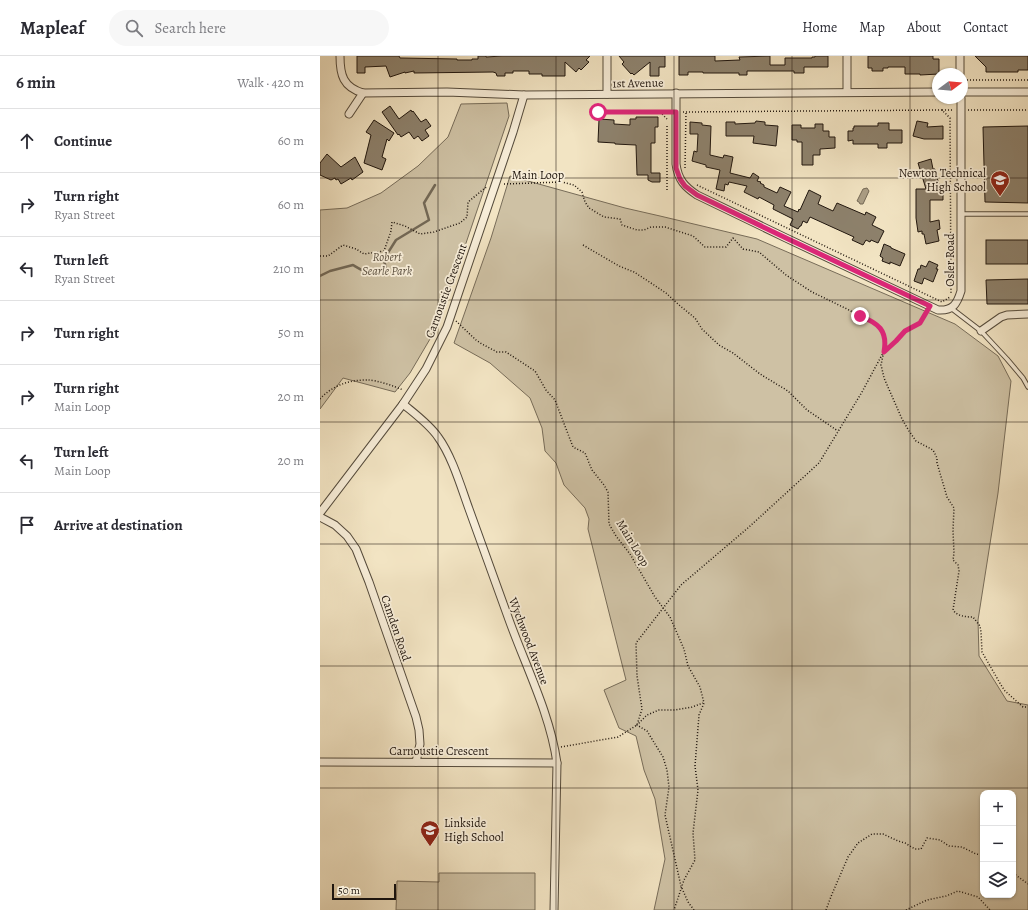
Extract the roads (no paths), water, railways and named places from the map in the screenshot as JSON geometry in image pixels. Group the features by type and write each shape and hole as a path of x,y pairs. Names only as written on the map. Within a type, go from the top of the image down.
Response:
{"street":[{"path":"340,56 342,74 345,82 354,90 362,93 349,114"},
{"path":"607,56 607,94"},
{"path":"847,56 847,92"},
{"path":"960,56 960,68"},
{"name":"1st Avenue","path":"362,93 447,92 524,95 932,92"},
{"path":"968,92 1028,92"},
{"path":"676,93 676,164 678,174 685,186 697,195 938,310 951,308"},
{"name":"Carnoustie Crescent","path":"320,514 403,404 426,369 446,327 524,95"},
{"name":"Osler Road","path":"951,308 957,302 961,291 961,104"},
{"path":"981,331 1001,317 1007,315 1028,314"},
{"name":"Wychwood Avenue","path":"403,404 430,427 447,452 548,721 557,763 554,910"},
{"name":"Camden Road","path":"320,517 335,525 347,536 356,549 369,582 416,717 420,744 416,762"},
{"name":"Carnoustie Crescent","path":"320,762 557,763"}],"lane":[{"path":"961,214 1028,214"},
{"path":"951,308 981,331 1011,363 1028,387"}],"waterway":[{"path":"320,276 330,271 353,265 365,272 373,274 382,273 386,270 384,259 396,240 429,220 424,203 435,185"}],"place":[{"name":"Newton Technical High School","path":"1000,197"},
{"name":"Linkside High School","path":"430,847"}],"park label":[{"name":"Robert Searle Park","path":"387,264"}]}
